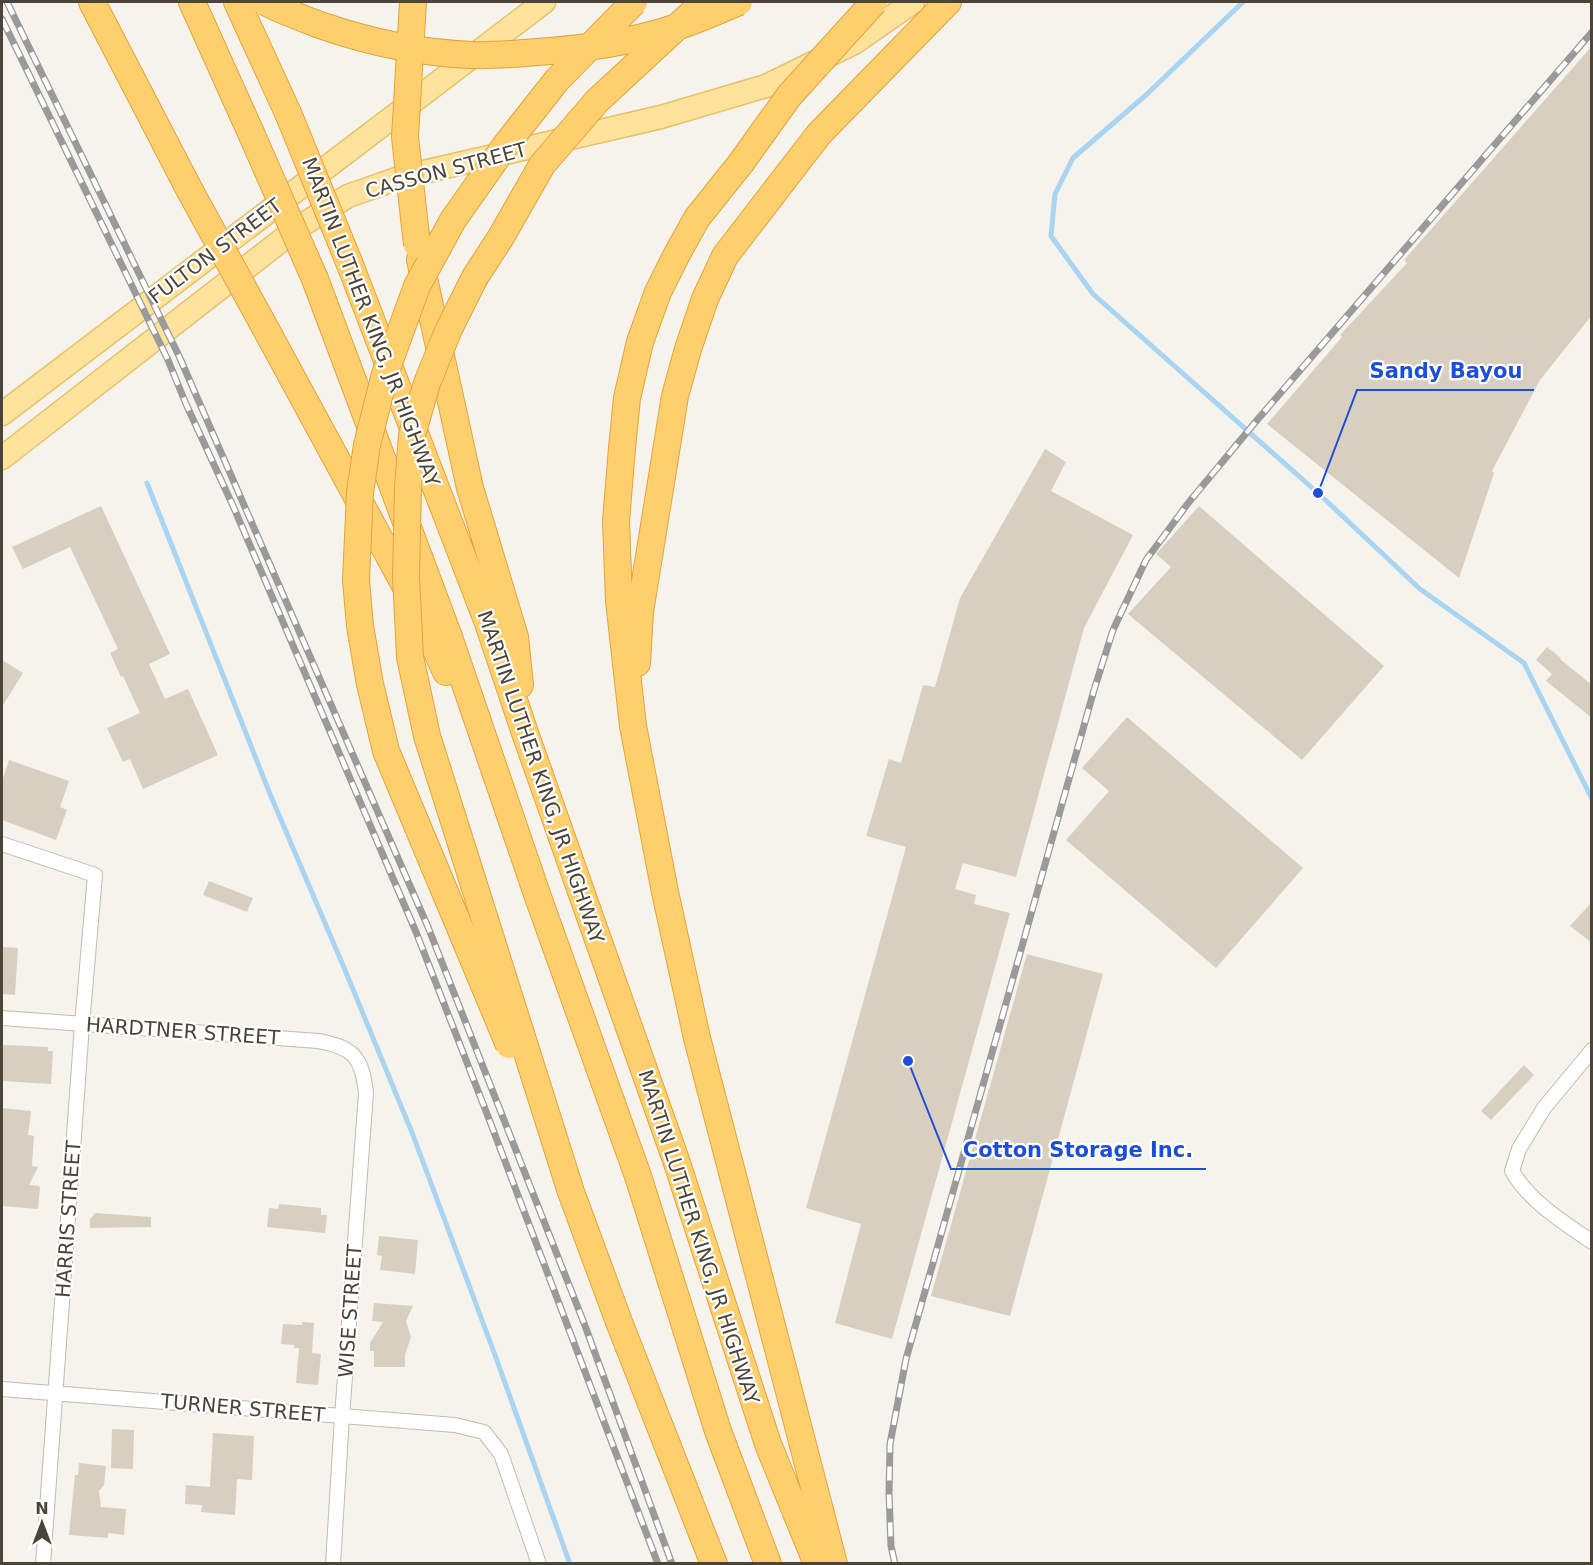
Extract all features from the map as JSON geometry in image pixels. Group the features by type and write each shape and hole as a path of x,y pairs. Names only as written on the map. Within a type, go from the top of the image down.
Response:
{"highway":[{"path":"92,2 189,189 414,602 503,794"},
{"name":"MARTIN LUTHER KING, JR HIGHWAY","path":"192,2 315,279 449,637 538,897 638,1176 718,1431 768,1563"},
{"name":"MARTIN LUTHER KING, JR HIGHWAY","path":"237,2 288,113 349,262 488,623 677,1163 768,1444 817,1563"},
{"path":"265,2 346,34 387,45 430,52 473,55 574,49 614,42 658,33 739,2"},
{"path":"413,2 405,137 417,245 470,488 515,637 525,734"},
{"path":"634,2 557,80 505,146 453,220 417,286 385,374 370,435 360,493 356,580 360,626 370,684 386,751 571,1192 619,1322 714,1563"},
{"path":"571,1192 428,735 410,657 406,576 412,435 428,383 449,329 475,277 543,165 597,101 704,2"},
{"path":"834,1563 698,1038 665,892 633,726 619,601 616,521 627,398 640,342 657,292 698,218 789,96 874,2"},
{"path":"633,726 640,612 666,446 675,396 705,299 725,256 819,134 948,2"}],"main road":[{"name":"FULTON STREET","path":"2,414 544,2"},
{"name":"CASSON STREET","path":"2,458 296,229 348,196 402,177 661,117 766,86 854,43 913,2"}],"street":[{"name":"HARRIS STREET","path":"2,844 95,875 43,1563"},
{"name":"HARDTNER STREET","path":"2,1018 318,1041 335,1044 347,1050 358,1060"},
{"path":"1592,1050 1544,1108 1519,1149 1512,1171 1520,1184 1553,1215 1592,1242"},
{"name":"WISE STREET","path":"333,1563 366,1093 364,1076 358,1060"},
{"name":"TURNER STREET","path":"2,1389 455,1425 484,1432 501,1454 539,1563"}],"building":[{"path":"1592,46 1592,315 1540,380 1492,471 1494,473 1459,578 1267,424 1342,337 1340,335 1407,263 1404,260"},
{"path":"1045,449 1066,462 1051,491 1133,535 1084,628 1016,877 963,863 955,889 976,895 974,904 1010,913 892,1339 835,1323 861,1224 806,1208 906,847 866,836 889,759 901,763 923,685 935,687 960,598"},
{"path":"101,506 170,654 149,664 165,699 188,689 218,755 143,789 130,759 123,762 107,728 140,713 110,653 118,649 70,547 23,569 12,547"},
{"path":"1199,506 1384,666 1302,760 1128,614 1171,567 1156,554"},
{"path":"1547,647 1592,685 1592,718 1546,681 1552,674 1536,660"},
{"path":"2,660 23,673 2,707"},
{"path":"1127,717 1303,868 1216,968 1066,840 1109,791 1082,768"},
{"path":"9,760 69,781 60,807 67,810 56,840 2,820 2,781"},
{"path":"209,881 253,898 247,912 203,895"},
{"path":"1592,902 1592,943 1570,926"},
{"path":"2,947 18,948 15,995 2,994"},
{"path":"1027,954 1103,974 1010,1316 931,1296"},
{"path":"2,1045 48,1047 48,1051 53,1051 51,1084 2,1081"},
{"path":"1524,1065 1534,1075 1491,1120 1481,1111"},
{"path":"2,1108 31,1111 28,1135 34,1136 32,1166 38,1167 29,1185 40,1187 38,1209 2,1206"},
{"path":"279,1204 321,1208 321,1215 327,1215 325,1233 267,1227 269,1208 278,1209"},
{"path":"95,1213 151,1217 151,1227 90,1228 90,1219"},
{"path":"379,1236 418,1240 415,1274 380,1270 382,1256 377,1255"},
{"path":"374,1303 413,1306 406,1321 411,1337 405,1355 405,1367 374,1367 374,1351 370,1351 370,1343 383,1322 372,1321"},
{"path":"302,1322 314,1323 312,1353 321,1354 318,1385 296,1383 299,1348 294,1348 294,1345 281,1344 283,1324 302,1325"},
{"path":"112,1429 134,1430 133,1469 111,1468"},
{"path":"213,1433 254,1436 252,1480 237,1479 235,1515 201,1512 202,1505 185,1504 186,1485 210,1487"},
{"path":"79,1463 106,1466 104,1485 99,1491 101,1507 126,1509 124,1535 108,1533 108,1538 69,1535 75,1475 78,1475"}],"waterway":[{"path":"1243,2 1146,95 1073,158 1055,194 1051,236 1093,294 1318,493 1420,589 1524,663 1592,799"},
{"path":"147,483 270,794 413,1135 570,1564"}],"railway":[{"path":"7,2 179,356 428,927 584,1323 672,1564"},
{"path":"2,19 168,360 416,932 658,1564"},
{"path":"895,1564 891,1546 890,1444 906,1359 1094,690 1113,630 1146,560 1189,502 1592,32"}],"place":[{"name":"Sandy Bayou","path":"1318,493"},
{"name":"Cotton Storage Inc.","path":"908,1061"}]}
